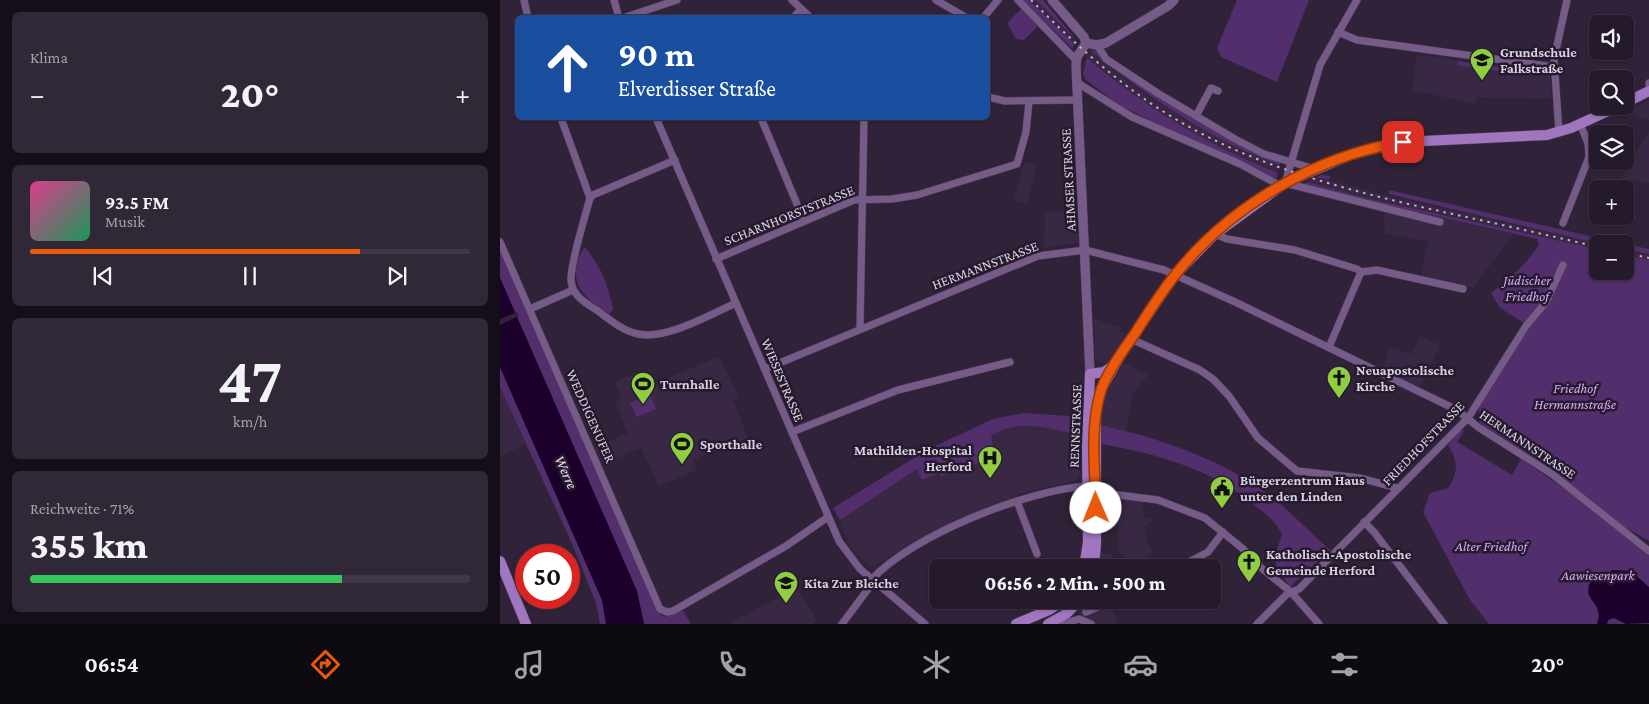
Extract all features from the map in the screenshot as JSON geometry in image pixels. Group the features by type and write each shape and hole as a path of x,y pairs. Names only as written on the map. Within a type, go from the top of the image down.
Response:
{"main road":[{"path":"1634,98 1649,91"},
{"path":"1096,410 1102,388 1116,362 1175,275 1216,234 1283,184 1314,169 1373,148 1403,142 1532,137 1559,132 1600,115"},
{"path":"1096,410 1090,374 1104,372 1116,362"},
{"name":"RENNSTRASSE","path":"1090,374 1091,489 1096,543 1095,559"},
{"name":"RENNSTRASSE","path":"1085,559 1096,410"},
{"path":"500,561 526,624"},
{"path":"1016,624 1050,609"},
{"path":"1048,624 1071,609"}],"street":[{"path":"524,0 527,15"},
{"path":"614,0 618,15"},
{"path":"632,15 677,0"},
{"path":"792,0 808,15"},
{"path":"936,0 962,15"},
{"path":"986,15 998,0"},
{"path":"1018,0 1076,60 1086,43 1084,37 1052,0"},
{"path":"1086,43 1097,45 1106,43 1168,6 1174,0"},
{"path":"1283,184 1320,65 1357,0"},
{"path":"1559,132 1554,67 1567,0"},
{"path":"796,15 801,9"},
{"path":"1338,32 1357,40 1554,67"},
{"path":"1097,45 1106,59 1196,116 1264,154 1314,169"},
{"name":"AHMSER STRASSE","path":"1076,60 1090,374"},
{"path":"1076,82 1132,117 1283,184 1440,222"},
{"path":"1196,116 1211,88 1218,91"},
{"path":"990,98 1004,102 1077,100"},
{"name":"SCHARNHORSTSTRASSE","path":"716,259 862,198 892,199 918,195 1017,164 1026,132 1029,102"},
{"path":"562,120 590,198 571,280 573,290 579,298 618,325 629,331 647,336 663,333 736,304"},
{"name":"WIESESTRASSE","path":"657,120 844,551 873,580 925,624"},
{"path":"762,120 804,221"},
{"path":"860,329 864,120"},
{"path":"1563,223 1589,157 1588,143 1580,124"},
{"path":"590,198 593,195 675,160"},
{"path":"1216,234 1227,239 1295,250 1357,269 1361,272 1377,270 1463,289"},
{"name":"WEDDIGENUFER","path":"500,242 663,612 673,611 786,546 828,517"},
{"name":"HERMANNSTRASSE","path":"765,369 1038,256 1085,250 1164,270 1431,396 1468,418 1478,427 1552,474 1649,551"},
{"name":"FRIEDHOFSTRASSE","path":"1257,624 1291,592 1299,589 1468,418 1526,326 1546,302 1563,264"},
{"path":"1329,347 1361,272"},
{"path":"530,309 573,290"},
{"path":"1131,339 1200,370 1213,379 1229,396 1258,438 1297,471 1304,474 1360,478 1397,488"},
{"path":"792,432 898,390 1010,362"},
{"path":"841,624 873,580 915,547 950,527 1017,501 1055,490 1091,489 1158,500 1205,518 1291,592 1319,624"},
{"path":"1017,501 1037,554"},
{"path":"1364,522 1374,532 1444,624"},
{"path":"1194,559 1208,552 1223,532"},
{"path":"1084,609 1091,624"},
{"path":"1086,612 1093,609"},
{"path":"1063,624 1079,619 1091,624"}],"shaded area":[{"path":"1029,0 1036,0 1077,41 1075,44"},
{"path":"1091,51 1141,91 1188,122 1243,151 1280,165 1278,173 1227,152 1149,107 1087,58"},
{"name":"Grundschule Falkstraße","path":"1417,55 1550,73 1551,99 1477,97 1476,104 1412,90"},
{"path":"1649,100 1649,120 1634,115 1634,107"},
{"path":"1649,132 1649,183 1621,178 1626,170 1634,170 1634,157"},
{"path":"1024,162 1037,164 1028,203 1014,201"},
{"path":"1316,177 1380,194 1589,241 1589,247 1370,199 1307,182"},
{"path":"1368,200 1513,234 1473,288 1421,277 1428,242 1385,233 1383,210 1368,206"},
{"path":"1045,211 1077,214 1078,243 1044,248"},
{"path":"1634,251 1649,254 1649,260 1634,257"},
{"path":"1094,319 1121,328 1120,332 1127,335 1106,364 1095,360"},
{"path":"1420,337 1440,345 1420,387 1383,369 1390,347 1412,354"},
{"path":"719,357 739,397 733,400 748,438 693,460 697,470 659,486 641,448 602,464 595,447 628,433 615,402 622,399 615,383 635,372 642,388"},
{"path":"1124,363 1148,375 1133,393 1126,431 1101,425 1105,395"},
{"path":"500,387 525,444 500,457"},
{"name":"Mathilden-Hospital Herford","path":"1030,425 1080,434 1080,474 1077,480 1016,495 1006,502 956,520 871,567 855,553 846,538 840,520 917,469 991,436 1006,427"},
{"path":"1116,497 1143,498 1144,519 1150,517 1152,520 1144,527 1147,542 1153,553 1139,559 1119,559 1125,558 1125,554 1119,554"},
{"path":"1101,553 1112,554 1112,559 1101,559"},
{"name":"Kita Zur Bleiche","path":"797,587 817,621 812,624 729,624"},
{"path":"1084,609 1112,609 1117,624 1085,624 1079,612"}],"green space":[{"path":"1022,0 1029,0 1075,44 1072,48"},
{"path":"1036,0 1043,0 1077,41"},
{"path":"1237,0 1309,0 1277,82 1221,57 1217,48"},
{"path":"1023,7 1040,24 1024,40 1016,39 1007,23"},
{"path":"1094,50 1112,66 1281,161 1280,165 1229,143 1181,116 1135,85 1091,51"},
{"path":"1087,58 1154,109 1226,150 1278,173 1276,179 1118,104 1086,80 1083,74"},
{"path":"1457,61 1519,70 1519,74 1457,65"},
{"path":"1322,175 1330,176 1329,180 1389,194 1389,190 1589,236 1589,241 1316,177"},
{"name":"Friedhof Hermannstraße","path":"1307,182 1370,199 1589,247 1589,280 1634,280 1634,257 1649,260 1649,541 1621,525 1552,469 1480,423 1479,407 1529,326 1500,308 1491,293 1511,277 1529,258 1539,245 1537,239 1299,185"},
{"path":"1634,246 1649,249 1649,254 1634,251"},
{"path":"585,247 600,269 609,292 613,309 609,314 584,294 577,281 577,265"},
{"path":"500,248 660,614 664,617 683,610 691,624 644,624 637,591 500,278"},
{"path":"500,367 577,544 572,544 500,387"},
{"name":"Turnhalle","path":"650,395 656,409 637,417 630,403"},
{"path":"1023,413 1083,417 1080,434 1036,426 1013,427 1002,430 991,436 995,457 941,476 939,473 922,480 917,469 840,520 833,508 927,450 993,419"},
{"path":"1101,425 1184,449 1243,477 1288,510 1330,550 1290,587 1276,566 1275,556 1282,534 1265,514 1236,491 1182,464 1102,444"},
{"name":"Aawiesenpark","path":"1462,429 1464,431 1457,442 1512,475 1521,459 1588,505 1649,554 1649,624 1489,624 1470,600 1423,512 1430,493 1448,488 1452,482 1456,467 1454,457 1448,445"},
{"path":"580,550 602,600 606,624 600,624 596,603 580,563"}],"water":[{"name":"Werre","path":"500,278 637,591 644,624 606,624 602,600 580,550 580,544 577,544 500,367"},
{"path":"1612,570 1631,571 1649,587 1649,623 1626,624 1614,618 1608,620 1607,624 1597,624 1598,610 1588,591 1589,585 1593,578 1600,582"}],"pier":[{"path":"517,312 519,316 500,325 500,319"}],"railway":[{"path":"1031,0 1111,74 1146,100 1194,130 1256,159 1353,190 1589,245"},
{"path":"1634,255 1649,258"}],"place":[{"name":"Grundschule Falkstraße","path":"1482,81"},
{"name":"Neuapostolische Kirche","path":"1339,399"},
{"name":"Turnhalle","path":"643,405"},
{"name":"Sporthalle","path":"682,465"},
{"name":"Mathilden-Hospital Herford","path":"990,479"},
{"name":"Bürgerzentrum Haus unter den Linden","path":"1222,509"},
{"name":"Katholisch-Apostolische Gemeinde Herford","path":"1249,583"},
{"name":"Kita Zur Bleiche","path":"786,604"}],"route":[{"path":"1096,508 1096,410 1103,384 1175,275 1216,234 1250,207 1285,183 1314,169 1373,148 1403,142"}],"park label":[{"name":"Jüdischer Friedhof","path":"1527,288"},
{"name":"Alter Friedhof","path":"1491,546"}]}
